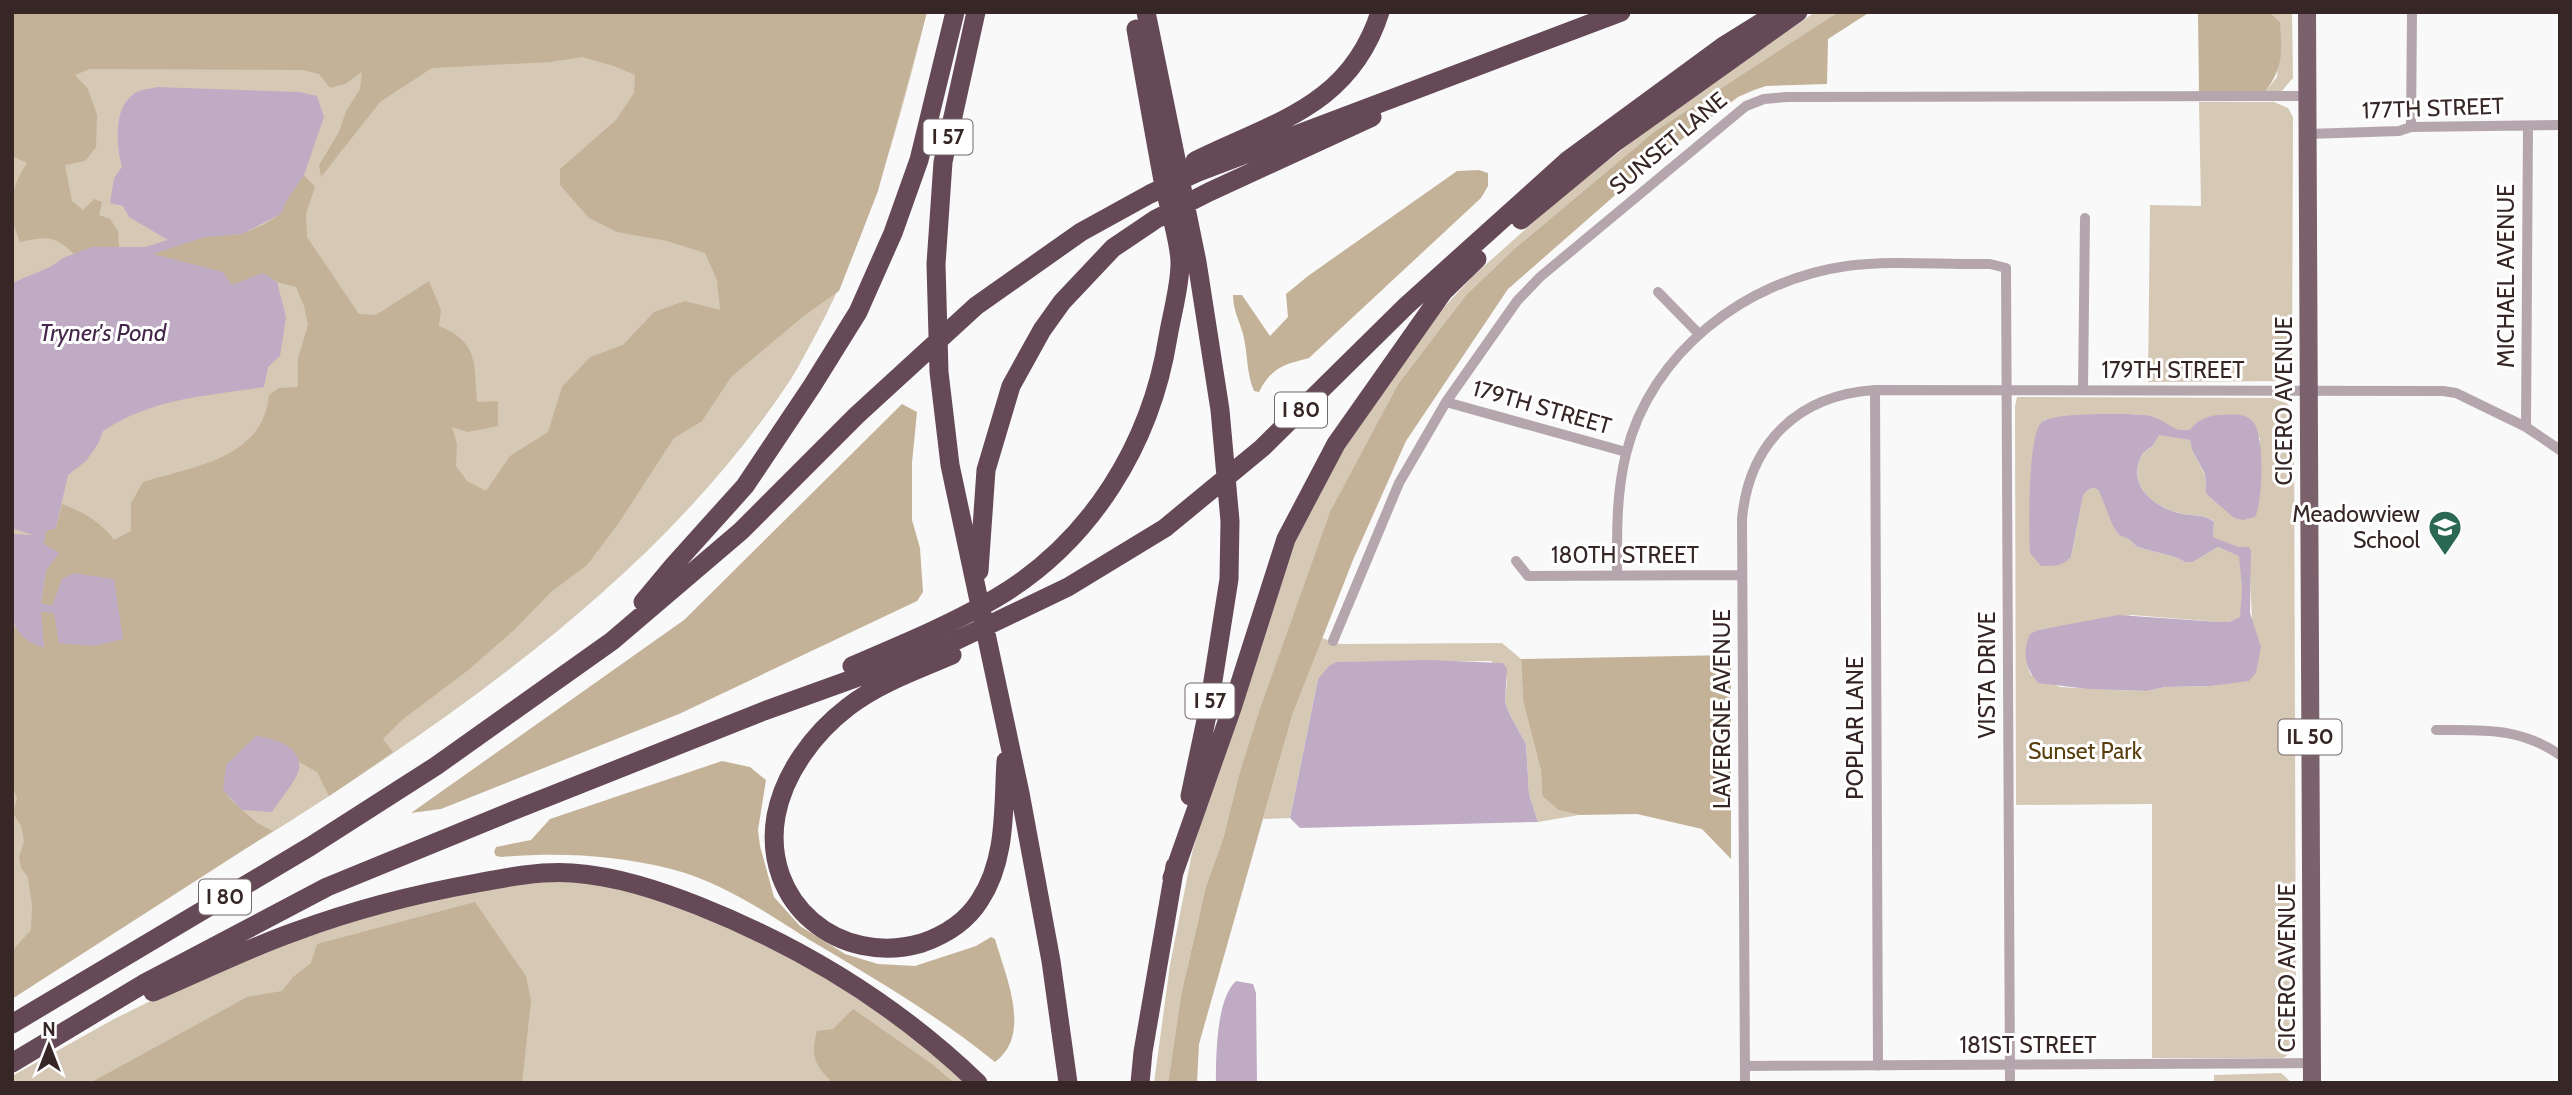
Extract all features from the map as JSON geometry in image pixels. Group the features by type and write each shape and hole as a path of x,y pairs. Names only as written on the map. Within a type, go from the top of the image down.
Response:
{"highway":[{"path":"612,641 673,566 745,486 858,312 893,233 919,160 955,12"},
{"name":"I 57","path":"975,12 943,162 936,264 939,372 950,465 975,545"},
{"path":"764,711 799,690 961,617 999,597 1057,552 1087,521 1126,465 1148,417 1189,262 1133,12"},
{"path":"1146,12 1161,91"},
{"path":"1158,12 1161,132"},
{"path":"1081,232 1116,200 1290,118 1318,101 1356,62 1373,33 1380,12"},
{"name":"I 80","path":"12,1024 311,846 436,766 612,641 741,531 857,415 976,306 1081,232 1150,194 1198,172 1621,12"},
{"name":"I 80","path":"12,1063 145,983 327,887 510,811 764,711 947,645 1068,587 1165,528 1262,448 1406,306 1567,161 1725,45 1778,12"},
{"path":"1172,878 1232,708 1286,539 1336,444 1436,302 1476,260 1559,187 1681,94 1798,12"},
{"path":"1068,1083 1051,961 978,593 975,545 986,470 1011,386 1042,330 1062,302 1113,248 1156,219 1209,191 1376,116 1413,89"},
{"name":"I 57","path":"1140,1083 1172,878 1209,706 1229,579 1230,520 1220,410 1189,262"},
{"path":"1007,732 999,853 981,899 968,915 940,936 891,949 858,945 838,939 807,918 785,885 776,860 774,831 781,798 797,762 809,746 835,718 867,694 1016,625 1068,587"},
{"path":"75,1026 293,932 369,907 450,887 524,875 570,873 613,878 659,890 738,921 813,959 885,1005 948,1054 978,1083"}],"main road":[{"name":"CICERO AVENUE","path":"2308,12 2312,1083"}],"street":[{"path":"2411,127 2412,12"},
{"name":"SUNSET LANE","path":"1333,641 1399,483 1447,402 1517,301 1540,277 1739,111 1755,102 1787,97 2308,96"},
{"name":"177TH STREET","path":"2308,134 2399,131 2411,127 2560,125"},
{"name":"MICHAEL AVENUE","path":"2526,427 2528,126"},
{"path":"2083,390 2085,218"},
{"name":"VISTA DRIVE","path":"1699,334 1748,298 1772,286 1815,272 1867,265 1990,264 2006,268 2010,1083"},
{"path":"1617,576 1618,509 1626,452 1643,411 1661,380 1699,334 1658,292"},
{"name":"179TH STREET","path":"1854,391 2309,392 2417,389 2456,393 2526,427 2560,450"},
{"name":"POPLAR LANE","path":"1875,390 1878,1066"},
{"name":"LAVERGNE AVENUE","path":"1745,1083 1742,575 1744,499 1752,473 1767,444 1778,431 1807,408 1831,397 1854,391"},
{"name":"179TH STREET","path":"1447,402 1626,452"},
{"name":"180TH STREET","path":"1516,561 1528,576 1742,575"},
{"path":"2435,730 2505,731 2543,744 2560,755"},
{"name":"181ST STREET","path":"1745,1066 2312,1063"}],"green space":[{"path":"12,12 927,12 881,178 852,258 834,297 791,379 744,444 693,504 637,561 516,665 320,802 147,909 12,998"},
{"path":"1815,12 1838,12 1655,131 1514,249 1466,295 1398,384 1330,513 1239,775 1223,839 1206,886 1181,995 1168,1083 1154,1083 1170,965 1192,853 1254,646 1313,492 1432,320 1473,276 1557,201 1643,133"},
{"path":"2270,12 2292,12 2293,78 2281,92 2265,92 2277,77 2280,22"},
{"path":"2199,102 2274,102 2288,108 2293,117 2292,370 2286,381 2148,382 2150,205 2201,206"},
{"name":"Sunset Park","path":"2017,397 2280,398 2287,403 2294,416 2296,1037 2292,1052 2283,1058 2152,1058 2152,804 2016,805","holes":["2136,415 2152,418 2173,429 2260,438 2260,494 2222,506 2212,499 2190,440 2159,434 2154,444 2141,456 2137,470 2142,489 2156,503 2174,512 2207,518 2214,522 2215,539 2239,547 2249,547 2252,623 2249,680 2147,691 2060,687 2031,675 2028,669 2027,658 2038,630 2132,615 2219,622 2229,622 2241,617 2240,556 2218,547 2193,562 2185,562 2137,547 2119,535 2099,491 2095,488 2083,494 2071,557 2030,542 2032,464 2044,420"]},
{"path":"1322,638 1340,644 1502,643 1521,659 1523,701 1541,771 1542,796 1558,810 1579,815 1538,822 1529,794 1526,744 1505,702 1507,679 1491,661 1337,662 1318,679 1290,818 1263,819 1293,713"},
{"path":"533,880 589,881 645,894 767,940 907,1031 970,1083 12,1083 12,1076 114,1019 179,987 306,933 420,901"},
{"path":"2281,1073 2292,1083 2214,1083 2214,1075"}],"shaded area":[{"path":"12,12 927,12 878,191 839,291 805,315 731,377 702,421 674,438 618,524 587,565 551,592 514,630 467,671 402,720 383,739 393,752 329,796 317,772 299,762 292,749 250,742 226,765 229,798 257,823 273,831 12,999 12,951 31,930 32,905 28,877 21,868 19,857 24,841 21,826 13,813 17,798 12,785 12,618 15,628 44,647 40,612 54,613 62,579 52,606 41,604 46,571 59,553 44,544 46,531 56,528 62,504 91,518 114,540 131,531 131,503 143,482 204,464 240,446 254,433 264,416 269,395 279,388 298,387 298,358 308,325 296,287 277,282 263,273 232,285 152,254 205,237 242,234 265,224 281,214 304,175 315,187 306,214 307,237 359,314 376,315 429,281 441,310 439,326 452,332 468,347 474,365 477,402 498,401 498,426 468,432 452,427 457,444 456,466 467,481 486,491 510,456 548,432 562,387 590,357 623,345 654,312 685,301 720,310 717,280 705,253 667,241 617,232 589,218 560,185 560,169 616,120 634,93 635,75 582,57 550,62 432,68 380,102 321,177 319,165 360,89 362,72 345,84 330,88 319,74 303,70 90,69 75,75 88,89 97,115 96,147 85,161 65,165 72,201 83,210 94,199 102,202 99,215 110,219 118,231 119,247 92,247 74,254 55,240 20,242 13,221 12,201 16,183 27,163 12,156"},
{"path":"1838,12 1870,12 1828,39 1827,84 1766,86 1754,90 1738,97 1661,155 1508,289 1406,441 1353,560 1293,713 1199,1044 1197,1083 1168,1083 1181,995 1206,886 1223,839 1239,775 1260,709 1330,512 1398,384 1466,295 1514,249 1655,131"},
{"path":"2198,12 2270,12 2280,22 2279,67 2265,92 2199,92"},
{"path":"1479,170 1488,173 1488,186 1481,198 1309,358 1279,368 1259,392 1254,391 1233,295 1242,295 1270,336 1288,317 1286,294 1308,276 1457,171"},
{"path":"902,404 917,412 912,463 912,520 920,548 923,592 917,601 679,714 441,809 411,813 684,620"},
{"path":"1731,655 1731,859 1702,829 1637,814 1579,815 1558,810 1542,796 1541,771 1523,701 1521,659"},
{"path":"722,761 750,767 766,780 758,830 760,846 774,897 800,926 845,954 878,964 915,966 976,946 991,937 995,939 1009,986 1014,1020 1012,1036 1006,1050 995,1062 904,997 759,908 708,882 671,869 630,861 565,855 502,857 496,856 494,852 496,847 531,840 550,819"},
{"path":"475,902 526,976 531,1001 522,1083 90,1083 247,997 282,991 293,977 311,963 317,944"},
{"path":"853,1009 932,1064 954,1083 833,1083 818,1066 814,1054 817,1031 833,1029"}],"water":[{"name":"Tryner's Pond","path":"157,87 299,92 317,96 324,117 304,175 281,214 242,234 205,237 153,254 223,272 232,285 263,273 277,282 286,317 280,356 268,367 264,387 161,405 141,411 103,431 86,461 68,475 56,528 46,531 44,544 59,553 46,571 41,603 52,606 62,579 73,573 114,579 123,639 94,646 59,643 54,613 41,612 44,648 24,638 12,618 12,534 33,535 12,528 12,283 92,247 145,247 168,240 129,217 123,206 110,203 114,178 122,167 118,127 123,107 137,92"},
{"path":"2129,414 2151,416 2176,429 2184,430 2190,430 2210,417 2237,415 2250,419 2257,429 2262,469 2260,498 2255,517 2243,520 2234,518 2206,493 2205,474 2192,450 2190,440 2159,435 2142,455 2138,466 2141,486 2154,501 2173,511 2207,518 2214,522 2215,538 2239,547 2249,547 2250,613 2261,647 2256,673 2249,681 2211,686 2165,687 2147,691 2088,689 2038,683 2030,672 2026,647 2030,634 2038,630 2118,615 2219,622 2229,622 2240,617 2242,588 2239,556 2218,547 2193,562 2185,562 2137,547 2119,535 2099,491 2095,488 2089,489 2083,495 2071,557 2068,560 2053,566 2041,566 2030,553 2029,505 2034,443 2038,428 2043,421 2050,418"},
{"path":"1428,660 1503,663 1507,669 1505,702 1526,744 1529,794 1538,822 1300,828 1290,818 1318,679 1329,666 1337,662"},
{"path":"256,736 292,749 299,762 297,775 272,812 242,810 223,790 226,765"},
{"path":"1236,981 1253,984 1256,993 1257,1083 1216,1083 1221,1014 1229,989"}],"place":[{"name":"Meadowview School","path":"2445,557"}]}
